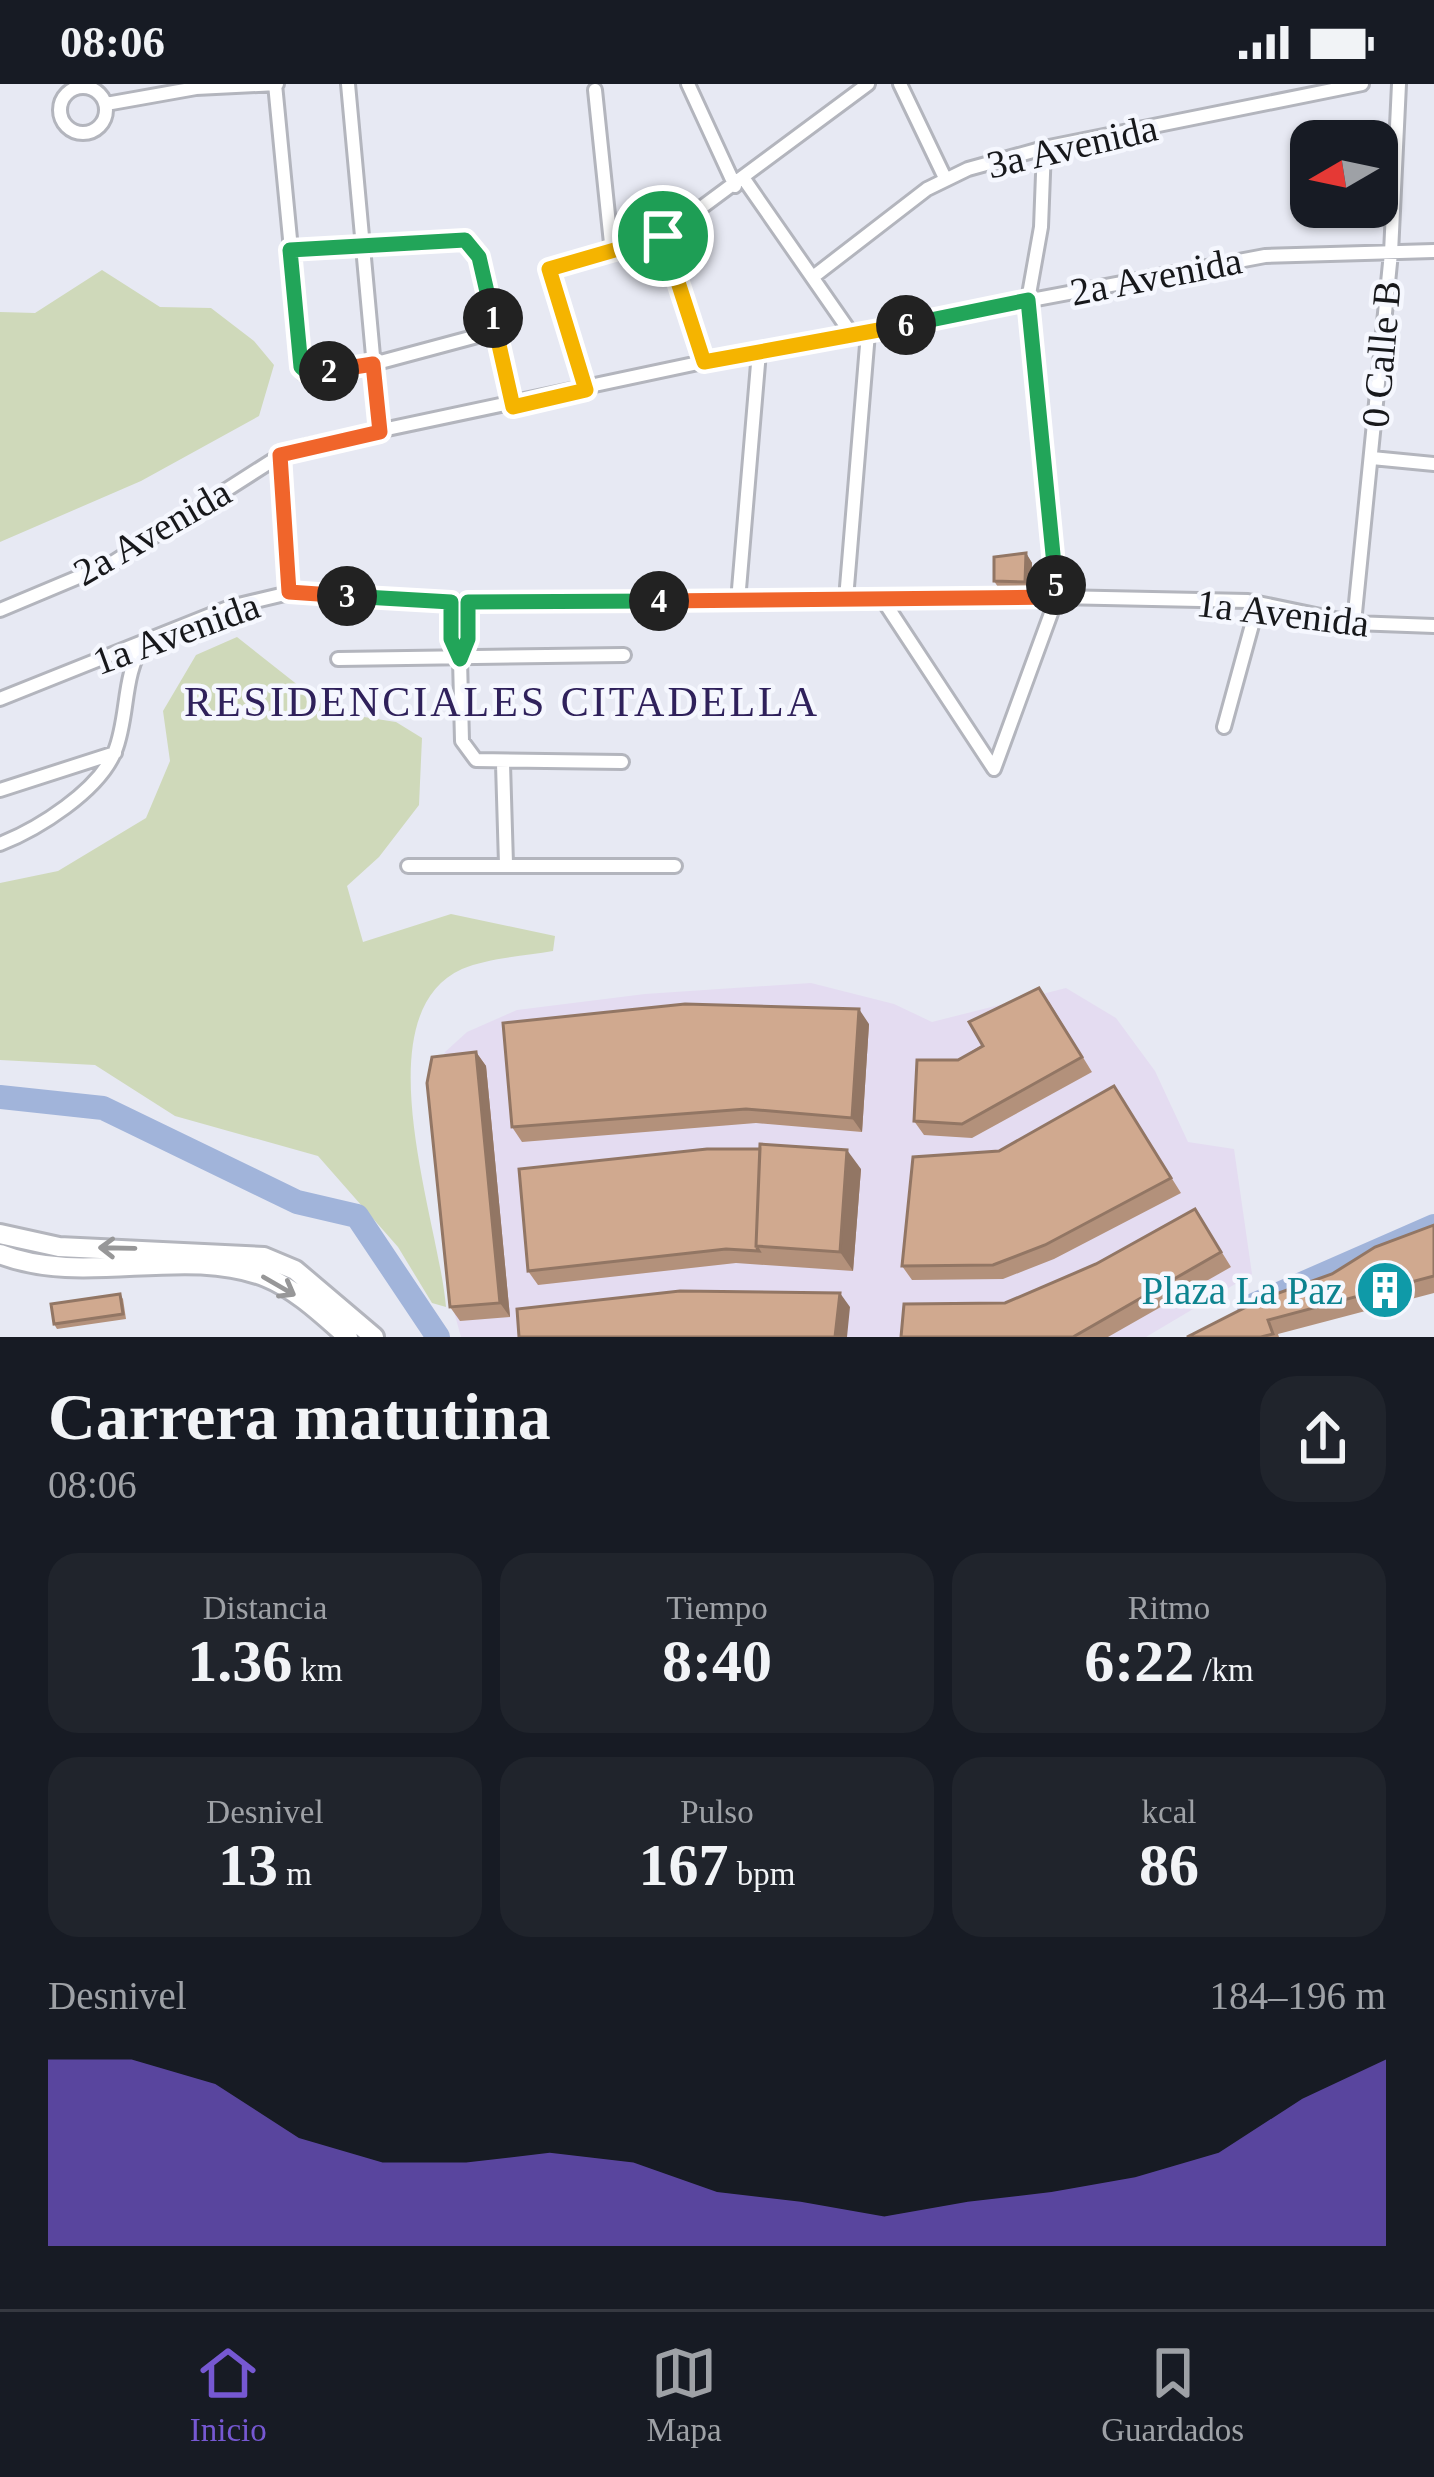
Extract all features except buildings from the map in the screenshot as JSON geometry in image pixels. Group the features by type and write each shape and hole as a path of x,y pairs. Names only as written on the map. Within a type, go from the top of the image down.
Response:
{"main road":[{"path":"0,1234 59,1247 264,1257 295,1270 374,1337"},
{"path":"0,1254 53,1265 248,1272 286,1288 348,1337"}],"street":[{"path":"106,104 196,88 276,84 303,373 373,364 496,331"},
{"path":"348,84 380,432"},
{"path":"688,84 739,183 853,336"},
{"path":"586,390 549,269 663,236 868,84"},
{"path":"900,84 945,178"},
{"name":"3a Avenida","path":"813,278 945,178 1045,148 1362,84"},
{"name":"0 Calle B","path":"1354,623 1391,253 1399,84"},
{"path":"595,90 613,253"},
{"path":"880,598 994,770 1057,597 1028,300 1041,227 1045,148"},
{"path":"663,236 704,362"},
{"path":"290,250 465,240 479,257 513,407"},
{"name":"2a Avenida","path":"0,610 112,563 280,455 704,362 1265,256 1434,251"},
{"path":"846,599 868,333"},
{"path":"737,601 759,352"},
{"path":"280,455 289,592"},
{"path":"1372,458 1434,464"},
{"name":"1a Avenida","path":"0,699 230,607 289,592 451,602 1057,597 1258,603 1354,623 1434,626"},
{"path":"451,602 451,639 460,659 462,741 476,760 503,764 622,762"},
{"path":"460,659 468,639 468,602"},
{"path":"1224,727 1258,603"},
{"path":"0,844 68,803 115,753 133,665 145,643"},
{"path":"338,658 624,655"},
{"path":"0,790 115,753"},
{"path":"503,764 506,864"},
{"path":"408,866 675,866"}],"shaded area":[{"path":"811,983 894,1004 932,1022 1066,988 1116,1018 1155,1071 1188,1142 1234,1149 1252,1274 1146,1337 461,1337 453,1308 432,1086 445,1052 467,1032 517,1010 645,994"}],"green space":[{"path":"102,270 160,307 211,308 254,341 274,365 259,416 141,481 0,542 0,312 35,313"},
{"path":"237,637 332,712 396,722 422,738 419,805 379,857 347,886 363,942 451,914 555,936 553,951 462,969 432,993 416,1029 411,1073 414,1123 446,1307 432,1303 398,1247 318,1156 175,1116 95,1065 0,1060 0,883 58,871 146,818 170,761 163,711 196,655"}],"waterway":[{"path":"0,1097 103,1108 297,1202 357,1216 438,1337"},
{"path":"1249,1307 1434,1226"}],"place":[{"name":"Plaza La Paz","path":"1385,1290"}],"district":[{"name":"RESIDENCIALES CITADELLA","path":"502,702"}],"route":[{"path":"663,236 704,362 1028,300 1057,597 468,602 468,639 460,659 451,639 451,602 289,592 280,455 380,432 373,364 303,373 290,250 465,240 479,257 513,407 586,390 549,269 663,236"}]}
